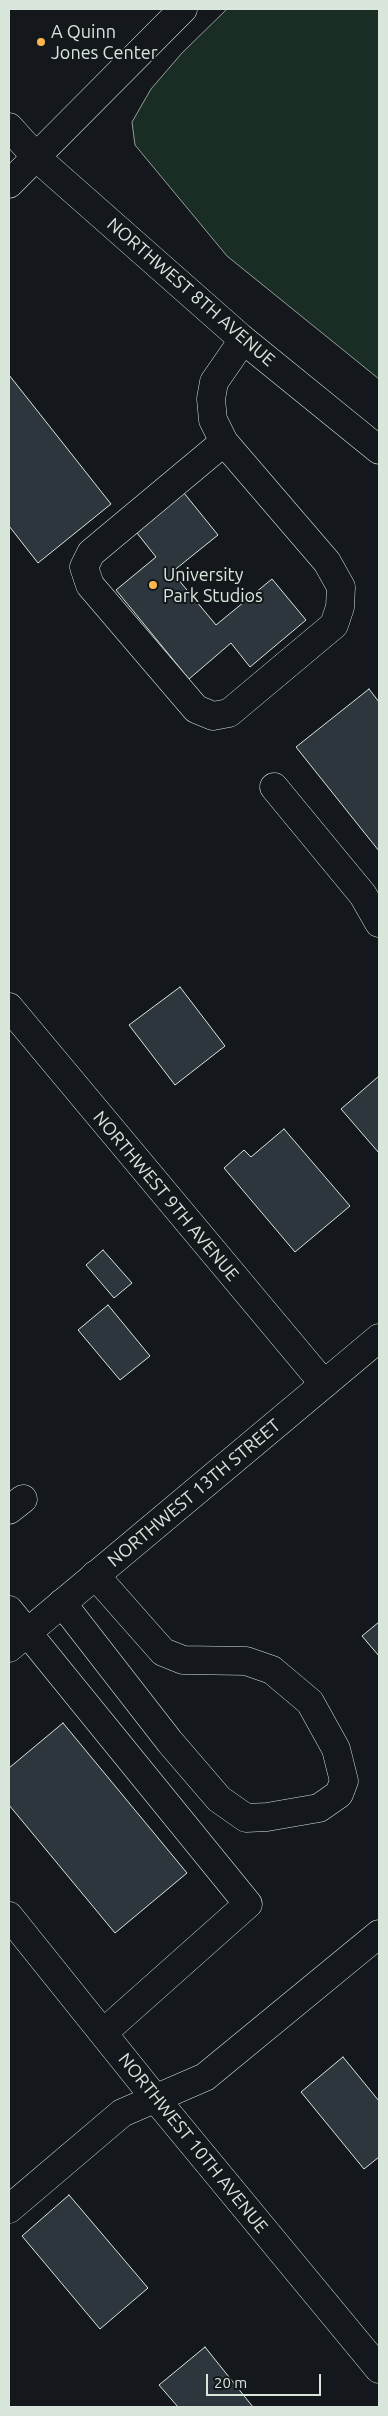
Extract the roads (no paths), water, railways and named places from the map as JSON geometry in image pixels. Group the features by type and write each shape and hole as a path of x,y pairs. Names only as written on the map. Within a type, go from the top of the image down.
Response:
{"street":[{"path":"9,184 183,9"},
{"name":"NORTHWEST 8TH AVENUE","path":"9,127 36,158 243,340 379,450"},
{"path":"224,442 92,553 84,567 90,585 196,709 213,716 229,713 334,625 340,607 341,587 327,562 224,442 213,420 211,399 214,382 243,340"},
{"path":"274,787 363,895 379,923"},
{"name":"NORTHWEST 9TH AVENUE","path":"9,1007 324,1384"},
{"name":"NORTHWEST 13TH STREET","path":"18,1640 379,1338"},
{"path":"62,1603 170,1742 219,1799 246,1818 267,1817 319,1808 339,1794 344,1781 336,1749 310,1702 272,1670 264,1667 246,1661 183,1660 163,1652 95,1575"},
{"path":"9,1610 18,1640 248,1904 103,2033"},
{"name":"NORTHWEST 10TH AVENUE","path":"9,1916 155,2098 379,2368"},
{"path":"9,2209 122,2113 205,2077 379,1934"}],"place":[{"name":"A Quinn Jones Center","path":"41,42"},
{"name":"University Park Studios","path":"153,585"}]}
